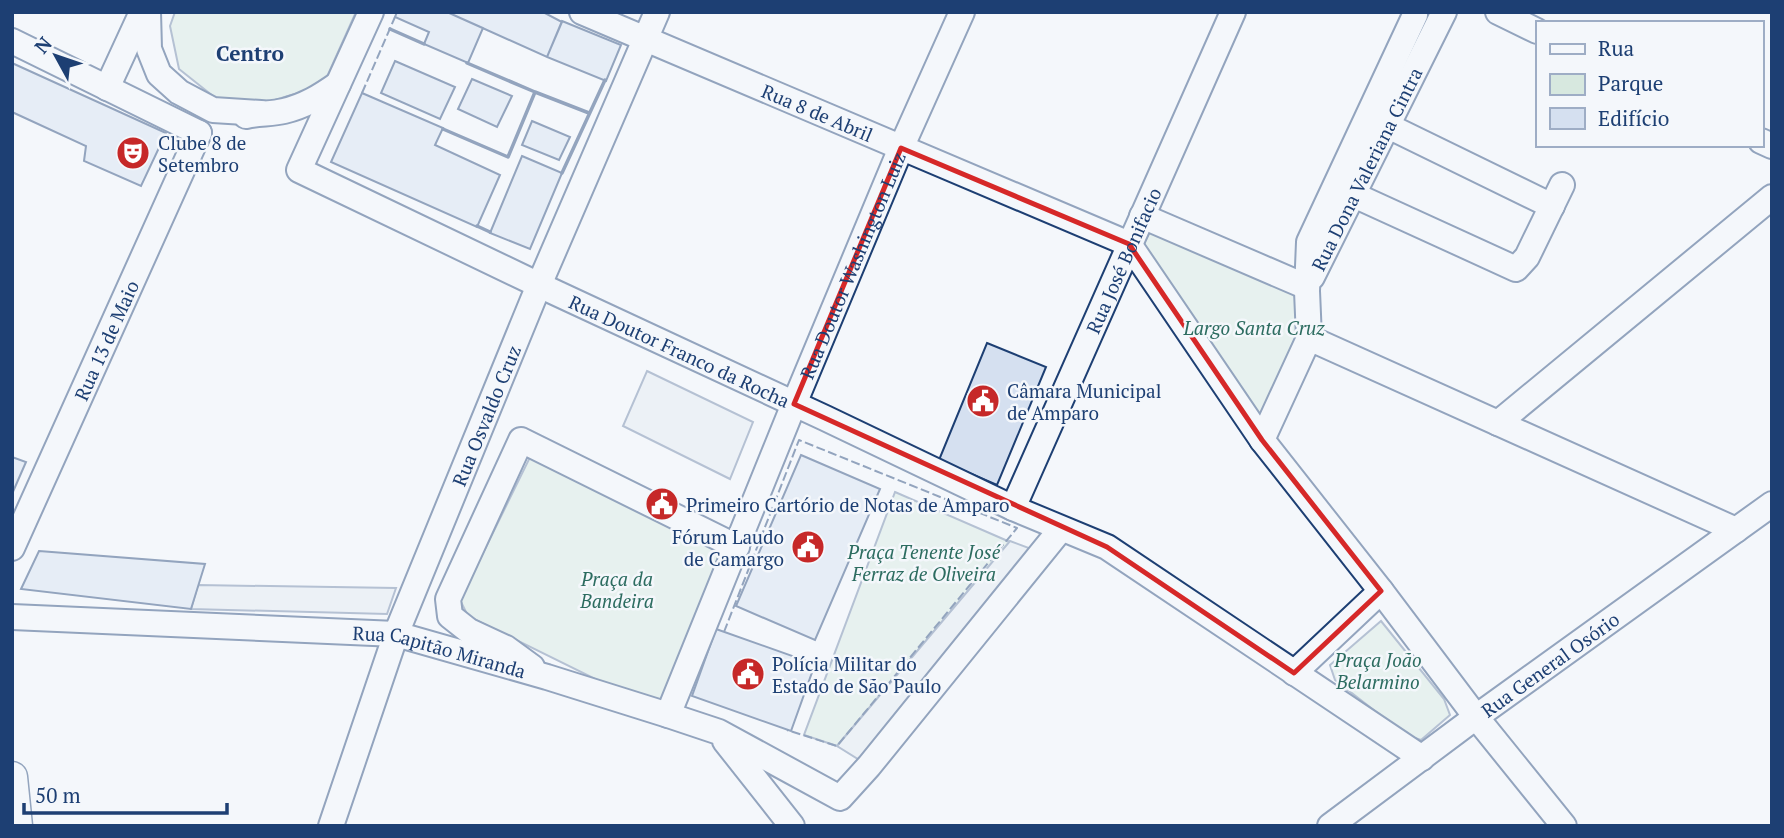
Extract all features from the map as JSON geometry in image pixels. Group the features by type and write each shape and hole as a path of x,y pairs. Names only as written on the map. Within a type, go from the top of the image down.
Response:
{"street":[{"path":"107,88 142,12"},
{"path":"148,12 149,49 159,74 179,92 213,110 261,113"},
{"path":"12,41 199,133 234,119 283,111 315,100 340,83 371,12"},
{"name":"Rua 8 de Abril","path":"582,12 1129,244"},
{"name":"Rua Osvaldo Cruz","path":"331,826 396,634 539,285 657,12"},
{"name":"Rua Doutor Washington Luiz","path":"668,715 901,148 962,12"},
{"name":"Rua José Bonifacio","path":"1013,508 1233,12"},
{"name":"Rua Dona Valeriana Cintra","path":"1307,287 1444,12"},
{"path":"1498,12 1536,31"},
{"name":"Rua Dona Valeriana Cintra","path":"1307,287 1309,242 1415,15"},
{"name":"Rua Doutor Franco da Rocha","path":"340,83 299,170 1013,508 1107,547 1294,673"},
{"path":"1354,195 1516,269 1527,257 1557,195 1388,126"},
{"name":"Rua 13 de Maio","path":"12,548 199,133"},
{"path":"1498,423 1772,197"},
{"path":"1142,216 1307,287 1309,338 1262,440"},
{"path":"1129,244 1262,440 1476,717 1564,826"},
{"path":"1309,338 1737,530"},
{"path":"547,677 506,648 469,631 450,615 448,599 521,440 737,547"},
{"name":"Rua General Osório","path":"1330,826 1476,717 1772,504"},
{"name":"Rua Capitão Miranda","path":"12,617 396,634 547,677 719,732 840,798 1061,528"},
{"path":"1381,592 1294,673 1422,758"},
{"path":"719,732 792,826"},
{"path":"12,776 17,826"}],"highlighted area":[{"path":"901,148 1129,244 1262,440 1381,591 1294,673 1107,547 794,404"}],"green space":[{"path":"175,12 356,12 326,79 308,90 265,103 218,100 179,69 170,26"},
{"name":"Largo Santa Cruz","path":"1150,232 1307,291 1309,338 1255,429 1143,245"},
{"name":"Praça da Bandeira","path":"535,447 737,547 668,715 468,616 460,600"},
{"name":"Praça Tenente José Ferraz de Oliveira","path":"895,492 1010,542 837,746 804,735"},
{"name":"Praça João Belarmino","path":"1381,621 1444,699 1450,715 1421,740 1406,735 1335,680 1330,665"}],"shaded area":[{"path":"647,371 753,422 730,479 623,426"},
{"path":"1010,541 1042,553 869,766 837,746"},
{"path":"198,585 396,588 387,614 191,609"}],"building":[{"path":"397,12 447,12 483,28 468,63 424,44 429,32 395,17"},
{"path":"447,12 543,12 562,22 547,57"},
{"path":"562,21 621,45 606,81 547,57"},
{"path":"395,61 455,87 440,119 381,93"},
{"path":"12,63 166,133 141,186 84,161 86,146 12,112"},
{"path":"472,79 512,96 497,127 458,109"},
{"path":"362,93 443,128 435,145 500,175 477,227 331,162"},
{"path":"532,121 570,137 559,160 522,145"},
{"path":"522,156 562,173 530,249 490,233"},
{"name":"Câmara Municipal de Amparo","path":"987,343 1046,367 997,485 939,460"},
{"name":"Fórum Laudo de Camargo","path":"801,455 880,489 815,640 736,606"},
{"path":"12,457 26,462 12,494"},
{"path":"39,551 205,564 191,609 21,589"},
{"name":"Polícia Militar do Estado de São Paulo","path":"716,629 815,664 791,731 692,696"}],"fence":[{"path":"362,93 395,17"},
{"path":"724,632 799,440 1017,528 837,746 787,730"}],"wall":[{"path":"390,29 424,44"},
{"path":"443,129 508,157 535,92 467,63"},
{"path":"562,173 605,80"},
{"path":"535,92 589,113"},
{"path":"477,226 490,232"}],"place":[{"name":"Clube 8 de Setembro","path":"133,153"},
{"name":"Câmara Municipal de Amparo","path":"983,401"},
{"name":"Primeiro Cartório de Notas de Amparo","path":"662,504"},
{"name":"Fórum Laudo de Camargo","path":"808,547"},
{"name":"Polícia Militar do Estado de São Paulo","path":"748,674"}],"district":[{"name":"Centro","path":"250,53"}]}
